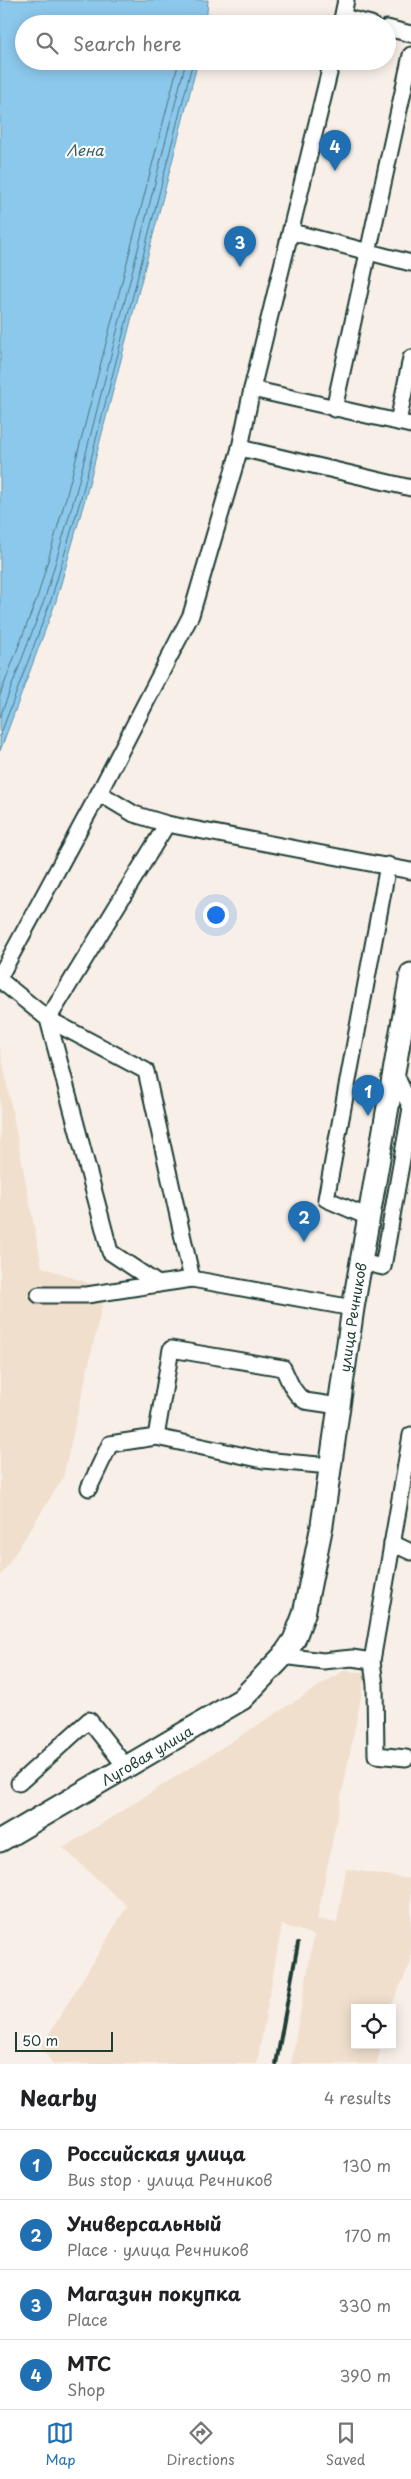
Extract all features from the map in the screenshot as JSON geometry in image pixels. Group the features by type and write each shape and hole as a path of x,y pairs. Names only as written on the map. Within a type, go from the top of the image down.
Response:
{"street":[{"path":"343,15 346,0"},
{"path":"396,30 411,34"},
{"path":"334,409 411,55"},
{"path":"192,1279 146,1071 48,1019 0,978 100,793 191,615 240,448 252,389 292,232 330,70"},
{"path":"292,232 411,263"},
{"path":"252,389 334,409 404,423 411,358"},
{"path":"240,448 411,488"},
{"path":"100,793 134,814 167,824 411,870"},
{"path":"158,1284 110,1252 48,1019 167,824"},
{"path":"368,1217 326,1200 388,866"},
{"name":"улица Речников","path":"283,1656 294,1640 304,1614 322,1525 353,1308 411,974"},
{"path":"361,1262 383,1267 411,1108 394,1071"},
{"path":"39,1295 87,1295 192,1279 353,1308"},
{"path":"156,1437 171,1349 283,1368 293,1390 300,1398 305,1401 339,1406"},
{"path":"406,1758 376,1755 375,1685 372,1661 392,1544 404,1512 411,1435"},
{"path":"89,1488 110,1444 156,1437 263,1460 330,1466"},
{"path":"392,1544 411,1552"},
{"path":"283,1656 323,1661 352,1658 372,1661"},
{"name":"Луговая улица","path":"0,1842 242,1699 283,1656"},
{"path":"19,1783 89,1720 126,1767"}],"shaded area":[{"path":"0,1047 42,1267 106,1289 63,1478 0,1577"},
{"path":"343,1671 366,1672 317,1919 337,1923 346,1869 411,1879 411,1962 392,2004 351,2004 351,2049 380,2049 377,2064 291,2064 314,1935 282,1925 257,2064 53,2064 41,2047 127,1906 63,1848"}],"water":[{"name":"Лена","path":"0,0 208,0 207,15 15,15 15,70 196,70 85,499 56,601 0,751"}],"railway":[{"path":"276,2064 298,1943"}],"place":[{"name":"МТС","path":"335,171"},
{"name":"Магазин покупка","path":"240,267"},
{"name":"Российская улица","path":"368,1116"},
{"name":"Универсальный","path":"304,1242"}]}
